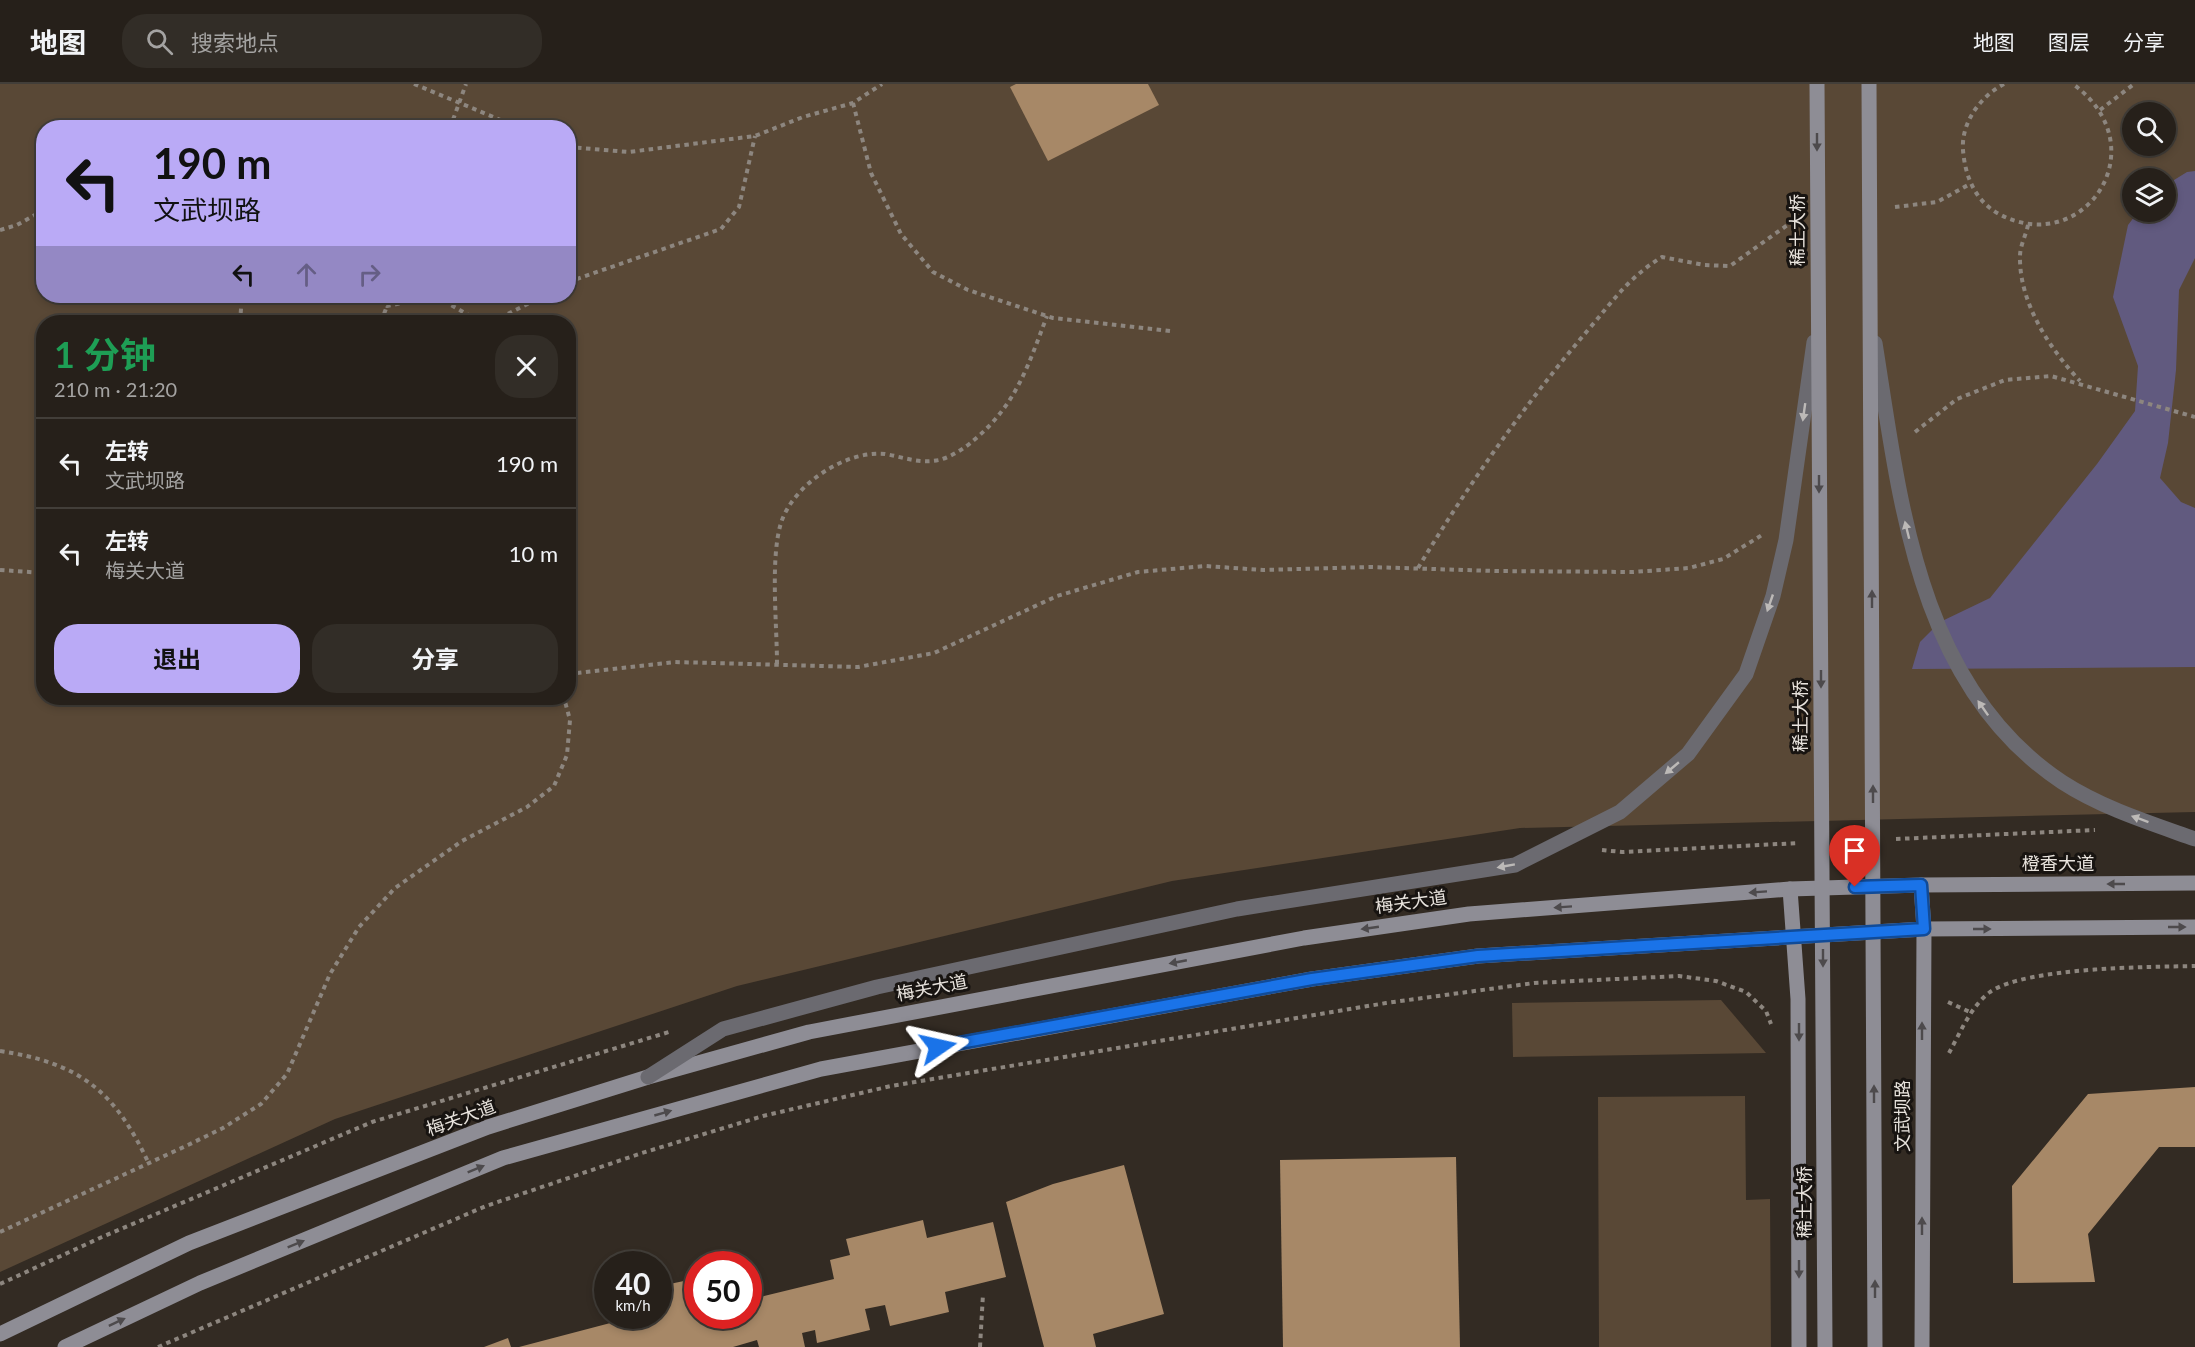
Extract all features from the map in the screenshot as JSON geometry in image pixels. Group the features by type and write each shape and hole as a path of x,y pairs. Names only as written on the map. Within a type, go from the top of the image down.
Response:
{"main road":[{"name":"稀土大桥","path":"1817,84 1825,1347"},
{"path":"1869,84 1875,1347"},
{"name":"橙香大道","path":"1921,885 2195,883"},
{"name":"梅关大道","path":"0,1334 189,1243 488,1127 648,1077 809,1032 1304,938 1469,914 1790,890 1921,885"},
{"name":"文武坝路","path":"1921,885 1924,929 1922,1347"},
{"path":"1790,890 1798,999 1799,1347"},
{"path":"64,1347 200,1283 503,1158 821,1069 1312,979 1478,956 1795,935 1924,929 2195,927"}],"street":[{"path":"648,1077 723,1029 877,987 1192,919 1515,865 1620,812 1688,754 1746,674 1773,596 1786,540 1818,312"},
{"path":"1870,316 1899,498 1922,586 1958,667 1984,711 2020,750 2063,783 2116,810 2195,839"}],"path":[{"path":"414,84 501,120"},
{"path":"453,120 466,84"},
{"path":"576,148 629,152 755,136 803,117 853,103 882,84"},
{"path":"2004,84 1992,90 1977,105 1968,124 1963,145 1965,166 1970,184 1980,199 1994,212 2028,225 2047,225 2081,211 2095,198 2105,182 2111,164 2112,145 2108,127 2100,110 2073,84"},
{"path":"2100,110 2134,84"},
{"path":"853,103 871,173 901,234 933,272 968,290 1047,316 1170,331"},
{"path":"576,279 721,229 739,207 755,136"},
{"path":"1891,207 1936,202 1970,184"},
{"path":"0,230 17,225 36,214"},
{"path":"1418,568 1450,514 1553,371 1637,272 1662,257 1704,265 1730,267 1794,220"},
{"path":"2028,225 2020,254 2022,280 2031,308 2063,363 2080,382"},
{"path":"382,303 387,306 403,303"},
{"path":"448,303 468,315"},
{"path":"506,315 529,303"},
{"path":"384,315 387,306"},
{"path":"777,664 776,562 781,523 795,495 821,472 856,458 883,454 912,461 939,460 966,446 993,424 1011,402 1026,372 1047,316"},
{"path":"1907,439 1957,399 2005,380 2051,376 2080,382 2111,394 2192,416"},
{"path":"576,673 675,662 858,667 933,653 1057,596 1138,572 1205,566 1263,570 1370,567 1633,572 1689,568 1723,559 1764,533"},
{"path":"0,570 36,572"},
{"path":"0,1232 223,1128 261,1104 287,1074 330,974 359,927 395,888 462,841 527,807 554,786 567,755 570,720 566,705"},
{"path":"1947,1064 1949,1053 1972,1013 1990,992 2024,978 2144,966 2195,966"},
{"path":"158,1347 486,1206 642,1153 763,1116 891,1086 1386,1003 1534,983 1679,976 1716,981"},
{"path":"0,1051 37,1057 79,1075 114,1103 134,1132 149,1164"},
{"path":"980,1347 983,1294"}],"shaded area":[{"path":"0,84 2195,84 2195,812 1520,828 1172,881 737,986 335,1119 0,1272"},
{"path":"2195,171 2195,258 2179,290 2176,370 2168,443 2160,478 2181,502 2195,508 2195,667 1912,669 1920,642 1940,622 1990,598 2097,464 2135,411 2138,366 2113,297 2128,225 2130,222 2176,222 2176,179 2187,172"},
{"path":"1721,1000 1766,1053 1513,1057 1512,1003"},
{"path":"1745,1096 1746,1200 1770,1199 1771,1347 1599,1347 1598,1097"}],"building":[{"path":"1016,84 1148,84 1159,105 1048,161 1010,87"},
{"path":"2195,1087 2195,1147 2159,1147 2088,1234 2095,1282 2013,1283 2012,1186 2088,1094"},
{"path":"1456,1157 1460,1347 1283,1347 1280,1160"},
{"path":"1124,1165 1164,1314 1093,1334 1096,1347 1044,1347 1006,1202 1053,1184"},
{"path":"923,1220 927,1238 993,1222 1006,1277 945,1292 949,1312 890,1326 885,1305 865,1309 870,1330 817,1343 815,1330 802,1333 805,1347 759,1347 757,1340 733,1347 519,1347 594,1327 672,1329 672,1284 684,1281 684,1329 762,1329 762,1297 834,1279 830,1260 850,1255 846,1239"},
{"path":"508,1338 511,1347 484,1347"}],"route":[{"path":"938,1047 1312,979 1478,956 1772,936 1924,929 1921,885 1855,887"}]}
